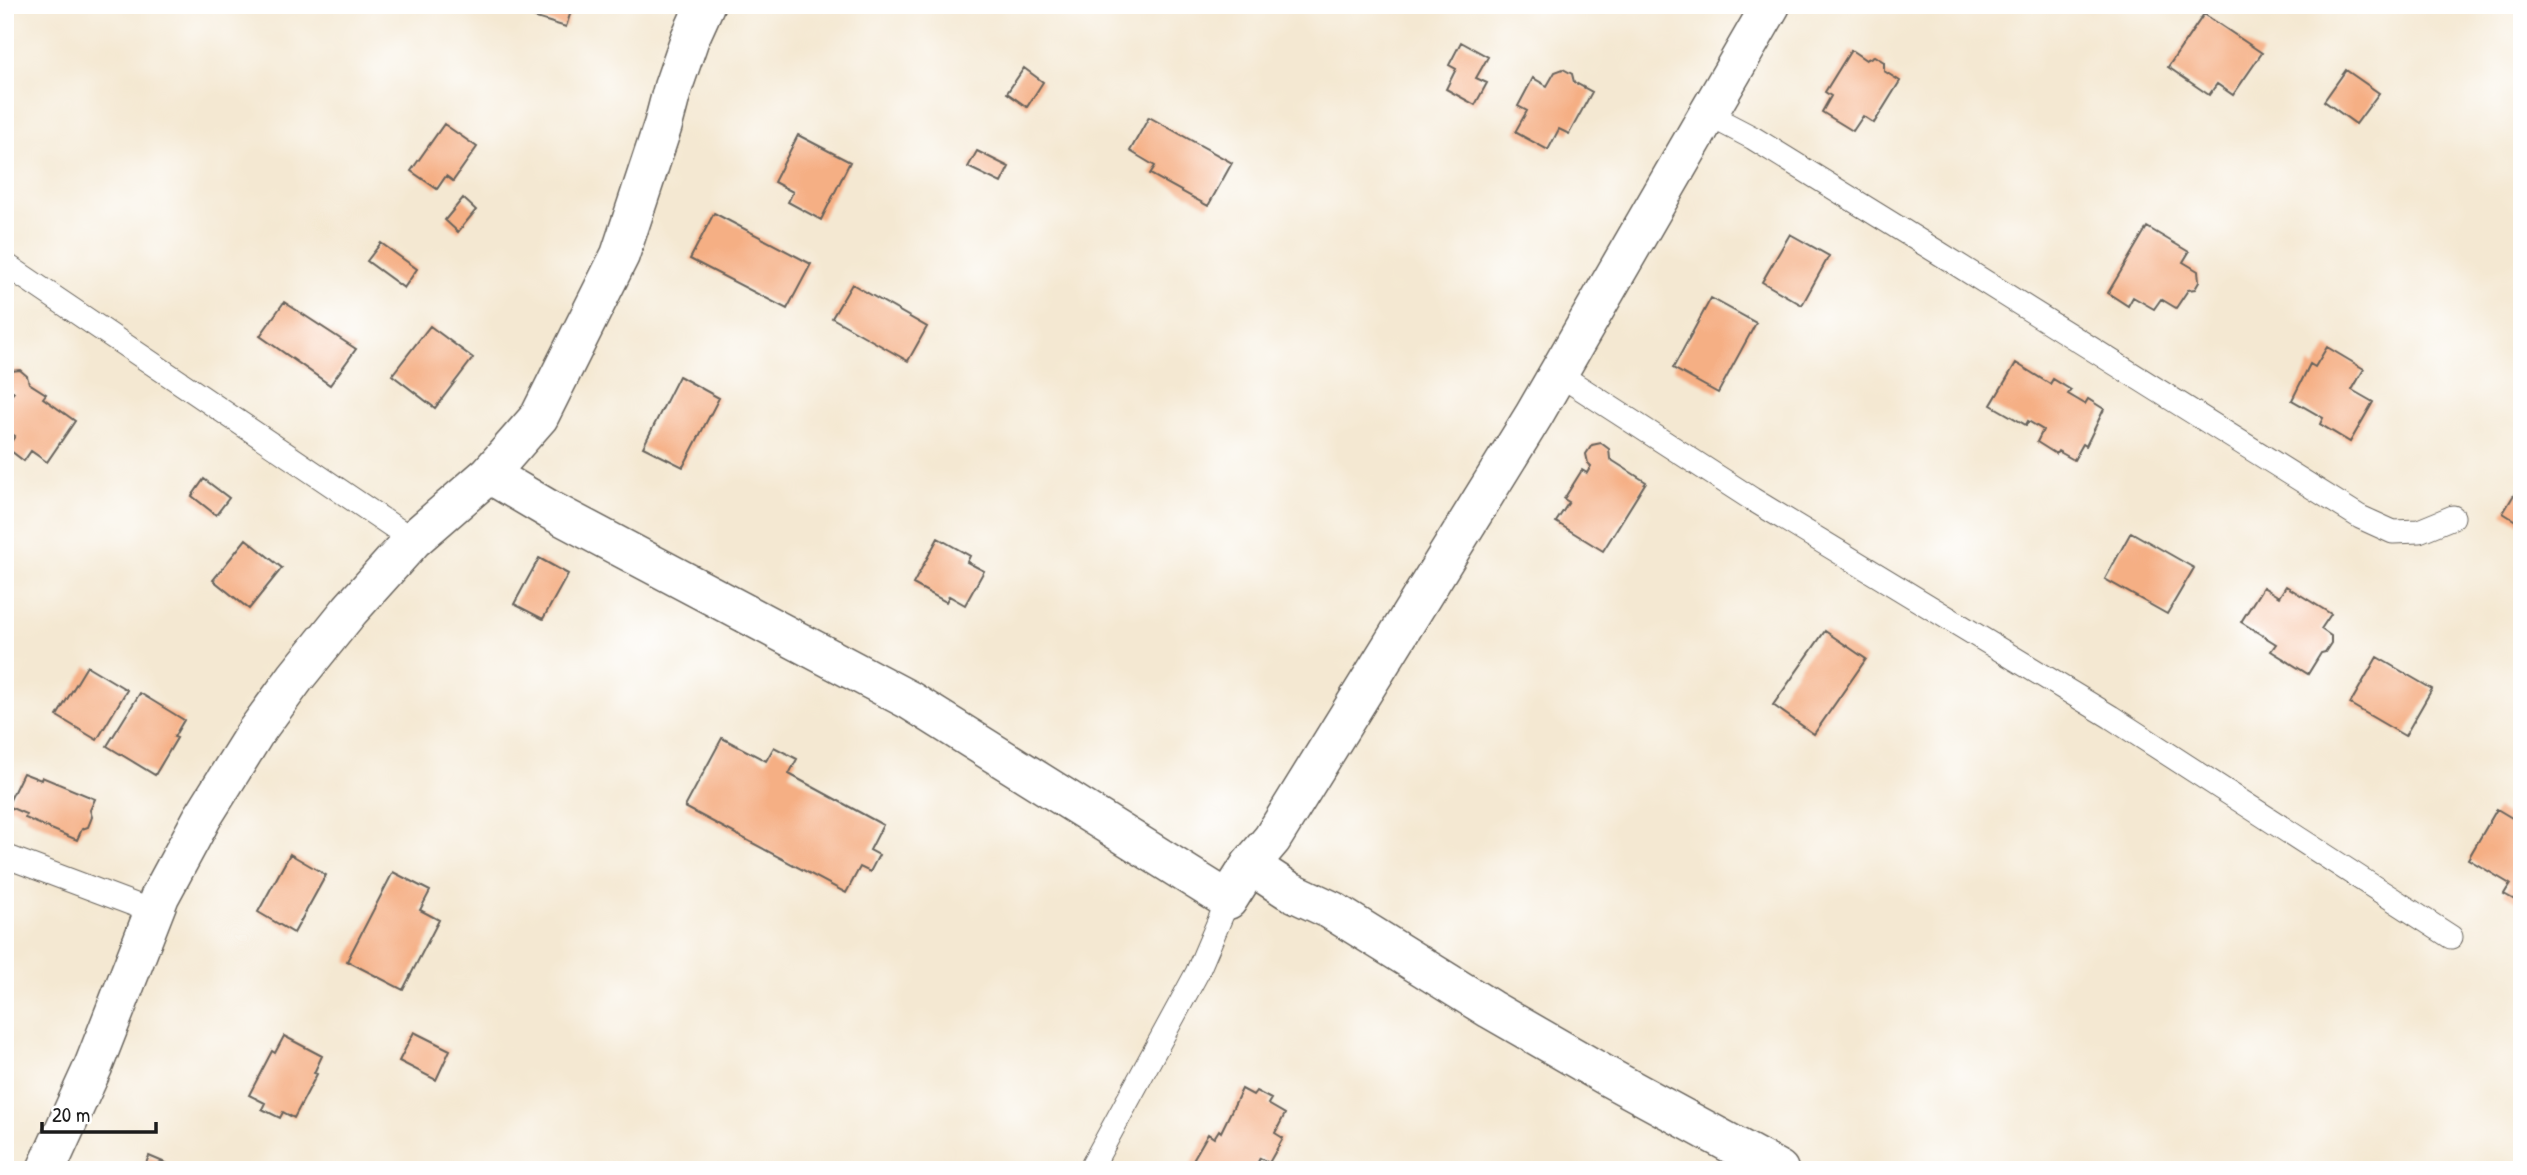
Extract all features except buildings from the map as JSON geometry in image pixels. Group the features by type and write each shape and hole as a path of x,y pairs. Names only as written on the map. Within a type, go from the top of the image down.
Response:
{"street":[{"path":"46,1170 93,1067 153,912 202,818 255,733 350,610 413,540 489,474 539,417 620,256 673,87 705,5"},
{"path":"489,474 550,510 909,699 1228,900 1286,817 1557,373 1771,5"},
{"path":"1250,865 1288,890 1331,910 1514,1023 1779,1170"}],"lane":[{"path":"1707,114 1811,174 2360,517 2393,532 2419,531 2453,517"},
{"path":"5,264 413,540"},
{"path":"1557,373 1752,499 2111,717 2451,937"},
{"path":"5,856 153,912"},
{"path":"1090,1170 1197,973 1228,900"}]}
